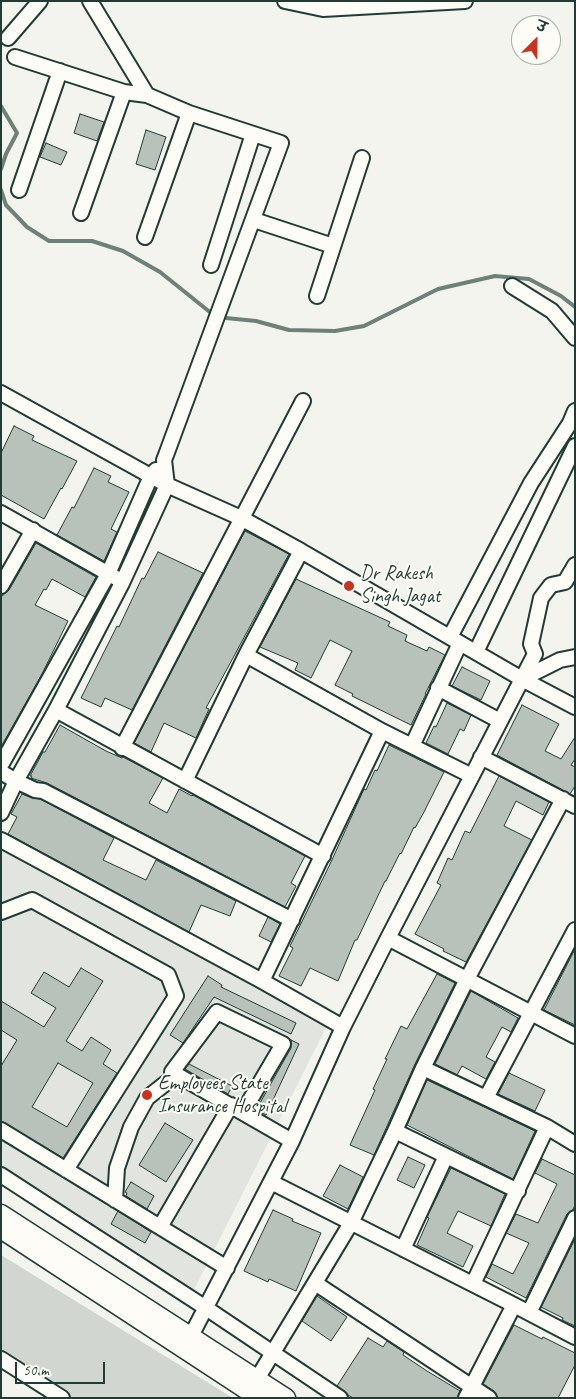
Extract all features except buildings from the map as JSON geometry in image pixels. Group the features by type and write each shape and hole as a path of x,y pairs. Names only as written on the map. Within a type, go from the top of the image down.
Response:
{"main road":[{"path":"1,1214 286,1398"},
{"path":"1,1229 259,1398"}],"street":[{"path":"8,38 40,1"},
{"path":"90,1 147,95"},
{"path":"285,1 323,5 465,1"},
{"path":"15,57 124,92 147,95 189,113 281,143 164,460 151,476 108,574 2,764 43,790 292,920"},
{"path":"19,190 60,71"},
{"path":"81,213 124,92"},
{"path":"145,237 189,113"},
{"path":"211,265 253,134"},
{"path":"317,296 362,158"},
{"path":"254,220 333,246"},
{"path":"512,286 552,311 575,338"},
{"path":"1,393 151,476 241,518 522,679 575,707"},
{"path":"122,748 303,401"},
{"path":"412,746 438,688 455,640 531,483 570,423 575,411"},
{"path":"476,652 575,446"},
{"path":"1,813 122,583 167,484 164,460"},
{"path":"1,513 122,583"},
{"path":"1,586 33,530"},
{"path":"185,781 246,655 301,551"},
{"path":"191,1336 292,1141 343,1027 388,938 536,654 531,644 541,598 550,585 565,582 575,565"},
{"path":"246,655 382,731 472,776"},
{"path":"522,679 560,660 575,657"},
{"path":"438,688 500,721"},
{"path":"56,710 122,748 323,856"},
{"path":"262,981 382,731"},
{"path":"257,1379 351,1223 466,980 569,802 481,757"},
{"path":"1,840 262,981 343,1027"},
{"path":"1,912 32,900 168,975 176,996 66,1170"},
{"path":"486,1098 575,930"},
{"path":"388,938 575,1036"},
{"path":"160,1227 237,1109 283,1044 217,1012 172,1072 237,1109 292,1141"},
{"path":"423,1068 548,1127 575,1144"},
{"path":"115,1200 117,1168 131,1126 147,1098 166,1083 179,1076"},
{"path":"473,1284 548,1127"},
{"path":"1,1130 227,1268"},
{"path":"395,1131 518,1191"},
{"path":"403,1249 446,1156"},
{"path":"1,1175 206,1308 340,1398"},
{"path":"271,1182 514,1304 575,1337"},
{"path":"529,1313 575,1218"},
{"path":"315,1283 469,1393 489,1398"},
{"path":"469,1393 514,1304"},
{"path":"1,1359 62,1398"}],"shaded area":[{"name":"Employees State Insurance Hospital","path":"1,843 329,1022 191,1296 1,1167"},
{"path":"1,1255 233,1398 73,1398 1,1351"}],"waterway":[{"path":"1,106 17,133 6,154 1,169"},
{"path":"1,190 6,205 27,227 49,241 92,241 123,251 160,272 216,317 256,321 289,330 335,331 364,326 438,289 495,276 529,279 561,296 575,307"}],"place":[{"name":"Dr Rakesh Singh Jagat","path":"349,586"},
{"name":"Employees State Insurance Hospital","path":"147,1095"}]}
